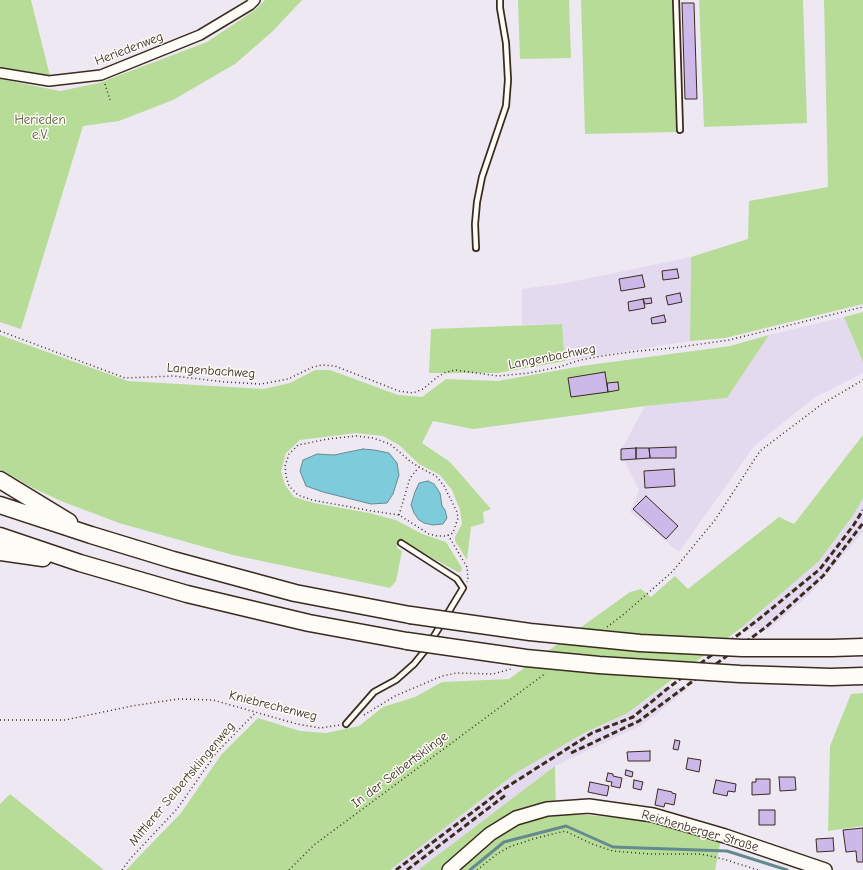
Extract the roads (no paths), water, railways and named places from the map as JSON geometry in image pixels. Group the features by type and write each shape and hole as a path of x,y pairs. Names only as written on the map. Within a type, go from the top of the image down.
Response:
{"highway":[{"path":"0,480 91,535"},
{"path":"0,505 173,560 295,593 410,615 530,632 640,643 742,648 863,648"},
{"path":"0,536 80,563 202,597 309,623 407,641 526,658 599,665 740,674 831,677 863,676"},
{"path":"0,552 80,563"}],"main road":[{"name":"Reichenberger Straße","path":"449,870 490,834 516,818 547,809 589,806 653,815 725,836 802,865 825,870"}],"street":[{"name":"Heriedenweg","path":"0,73 49,81 101,75 200,35 250,5 255,0"}],"lane":[{"path":"476,248 475,224 477,202 482,177 506,106 508,80 506,43 500,0"},
{"path":"676,0 680,130"},
{"path":"346,724 374,692 396,680 414,664 426,650 464,588 457,579 401,543"}],"water":[{"path":"363,449 389,453 397,463 399,475 393,494 387,503 371,504 323,492 306,486 300,471 303,460 317,454 334,455"},
{"path":"428,481 434,484 440,493 442,506 445,510 447,518 443,524 433,525 424,523 419,520 411,505 419,483"}],"waterway":[{"path":"470,870 504,842 566,826 613,847 727,851 787,870"}],"railway":[{"path":"396,870 502,790 592,733 633,717 667,689 759,619 820,569 853,526 863,510"},
{"path":"571,753 639,721 766,627 823,576 863,523"},
{"path":"407,870 507,794"}],"park label":[{"name":"Herieden e.V.","path":"40,128"}]}
